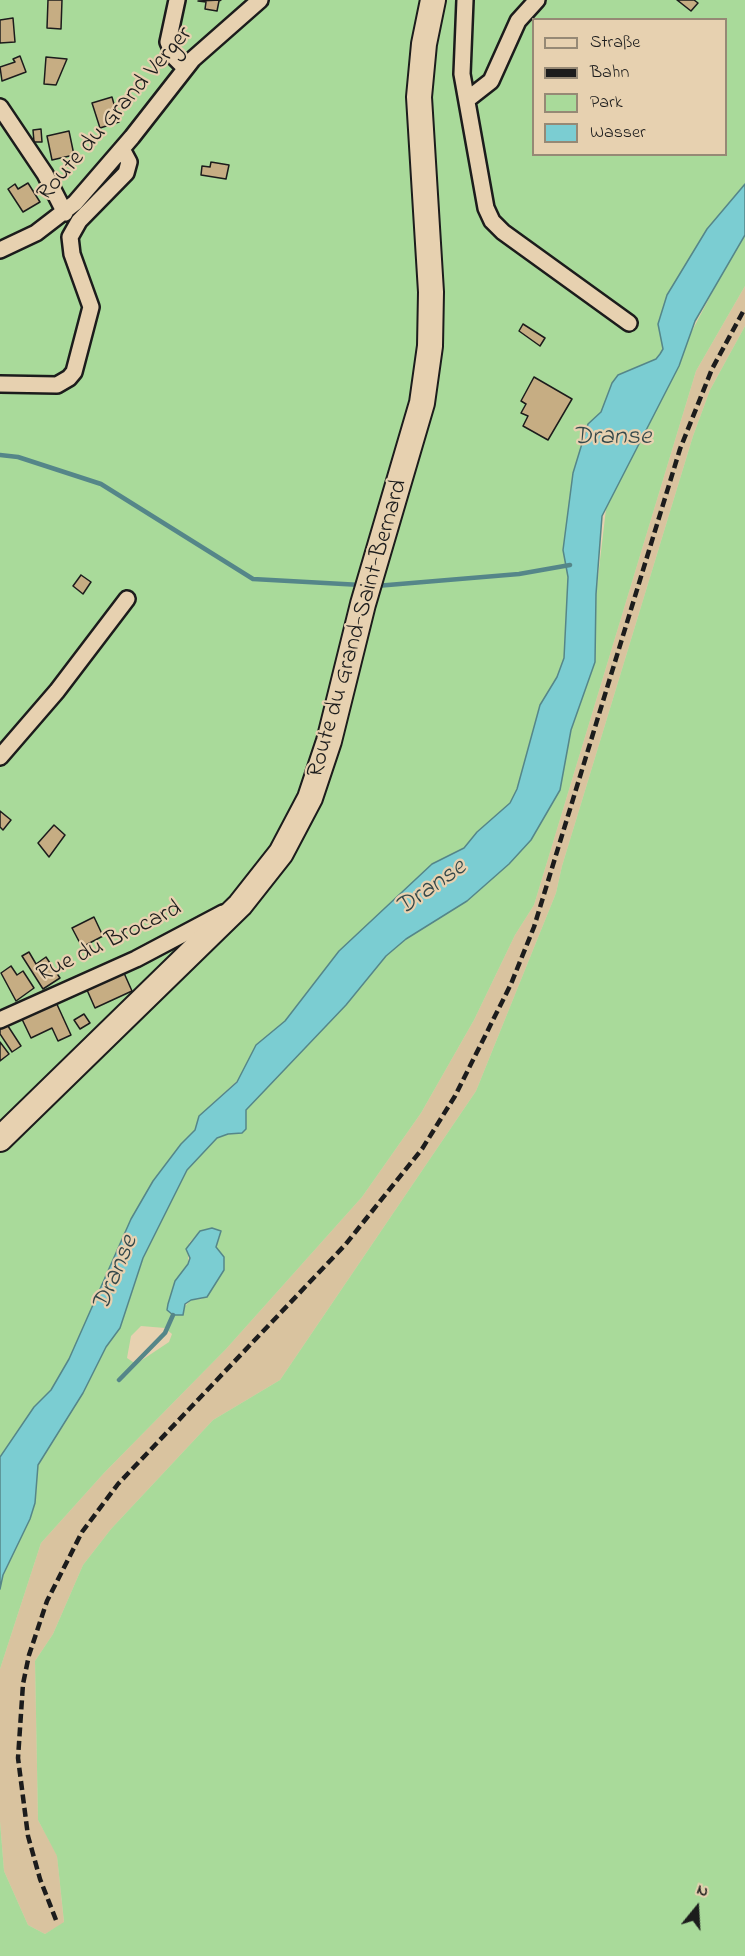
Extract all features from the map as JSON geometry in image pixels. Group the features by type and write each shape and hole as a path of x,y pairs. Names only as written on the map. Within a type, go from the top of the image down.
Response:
{"main road":[{"name":"Route du Grand-Saint-Bernard","path":"0,1139 240,905 281,853 310,798 329,741 363,604 416,429 430,346 430,263 419,97 424,44 434,0"}],"street":[{"path":"177,0 168,42 175,58 185,68"},
{"name":"Route du Grand Verger","path":"0,250 36,233 65,213 122,149 185,68 206,46 260,0"},
{"path":"465,0 461,59 486,208 492,220 503,232 629,323"},
{"path":"468,99 491,81 518,21 537,0"},
{"path":"0,107 45,174 65,213"},
{"path":"0,384 57,385 74,372 92,307 72,254 70,237 79,221 126,173 129,162 122,149"},
{"path":"0,757 57,691 127,599"},
{"name":"Rue du Brocard","path":"0,1020 136,959 240,905"}],"shaded area":[{"path":"745,286 745,326 710,390 693,436 562,866 556,893 476,1091 280,1380 213,1420 111,1529 83,1565 53,1634 35,1661 38,1820 57,1855 64,1923 45,1934 28,1925 4,1871 0,1821 0,1669 41,1543 104,1473 226,1349 362,1197 421,1113 474,1020 515,935 534,905 696,371"}],"green space":[{"path":"0,0 745,0 745,207 658,368 597,467 547,768 457,878 211,1105 0,1544"},
{"path":"745,230 745,286 696,371 534,905 515,935 474,1020 421,1113 362,1197 226,1349 104,1473 41,1543 0,1669 0,1589 3,1575 24,1531 38,1465 83,1393 106,1347 120,1328 143,1258 187,1170 217,1138 241,1133 246,1129 246,1110 386,956 406,939 467,901 509,864 560,790 571,730 595,662 596,594 606,509 630,449","holes":["200,1231 220,1236 216,1247 224,1257 202,1299 191,1300 184,1307 168,1304 175,1281 188,1264 189,1243","141,1326 165,1328 172,1334 169,1342 136,1364 127,1358 131,1336"]},
{"path":"745,326 745,1956 0,1956 0,1821 4,1871 28,1925 45,1934 64,1922 57,1856 38,1820 35,1661 53,1634 83,1565 111,1529 213,1420 280,1380 476,1091 556,893 562,866 693,436 710,390"}],"water":[{"name":"Dranse","path":"745,184 745,235 695,321 679,366 602,516 596,594 595,662 571,730 560,790 531,840 509,864 467,901 406,939 386,956 346,1005 246,1110 246,1129 242,1133 217,1138 187,1170 143,1258 120,1328 106,1347 83,1393 38,1465 35,1503 30,1519 3,1575 0,1589 0,1457 34,1407 51,1390 69,1359 131,1219 153,1181 181,1144 195,1130 199,1116 237,1082 256,1045 285,1021 339,951 432,864 464,848 477,832 510,803 517,789 540,705 557,677 564,658 568,577 563,550 573,473 588,424 601,412 612,383 618,375 656,359 660,354 663,349 658,324 667,295 707,229"},
{"path":"212,1228 221,1231 216,1247 224,1257 224,1270 207,1297 191,1300 185,1304 183,1315 173,1315 167,1310 168,1304 175,1281 190,1258 186,1249 200,1231"}],"building":[{"path":"48,0 62,0 61,29 47,28"},
{"path":"221,0 217,11 205,9 206,2 198,1"},
{"path":"677,0 694,0 698,3 691,11"},
{"path":"13,18 15,42 0,43 0,20"},
{"path":"20,56 26,72 2,81 0,67 15,62 13,59"},
{"path":"46,57 67,59 56,85 44,84"},
{"path":"112,97 119,122 100,128 92,103"},
{"path":"41,129 42,142 34,142 33,130"},
{"path":"69,131 74,155 52,160 47,136"},
{"path":"211,162 229,165 226,179 201,175 202,166 210,167"},
{"path":"28,183 40,202 23,212 8,189 15,184 18,189"},
{"path":"523,324 545,338 540,346 519,331"},
{"path":"534,377 572,399 548,440 523,426 528,416 521,413 526,404 521,401"},
{"path":"81,575 91,582 83,594 73,586"},
{"path":"0,811 11,820 3,830 0,827"},
{"path":"54,825 65,835 49,857 38,843"},
{"path":"94,917 103,936 82,947 72,928"},
{"path":"29,952 36,964 46,957 60,978 43,989 22,956"},
{"path":"11,966 17,975 23,971 34,988 16,1001 1,973"},
{"path":"124,973 132,991 95,1008 87,990"},
{"path":"55,1000 71,1035 58,1041 52,1028 31,1038 20,1015"},
{"path":"84,1014 90,1023 80,1029 74,1020"},
{"path":"6,1023 21,1046 12,1052 0,1034 0,1027"},
{"path":"0,1042 9,1054 0,1061"}],"waterway":[{"path":"0,455 18,457 101,484 253,579 361,585"},
{"path":"376,586 519,574 570,565"},
{"path":"119,1380 165,1333 173,1315"}],"railway":[{"path":"56,1920 40,1879 28,1836 18,1758 23,1684 29,1655 47,1601 82,1532 118,1484 345,1245 422,1149 455,1096 511,984 534,927 680,449 712,369 745,308"}]}
